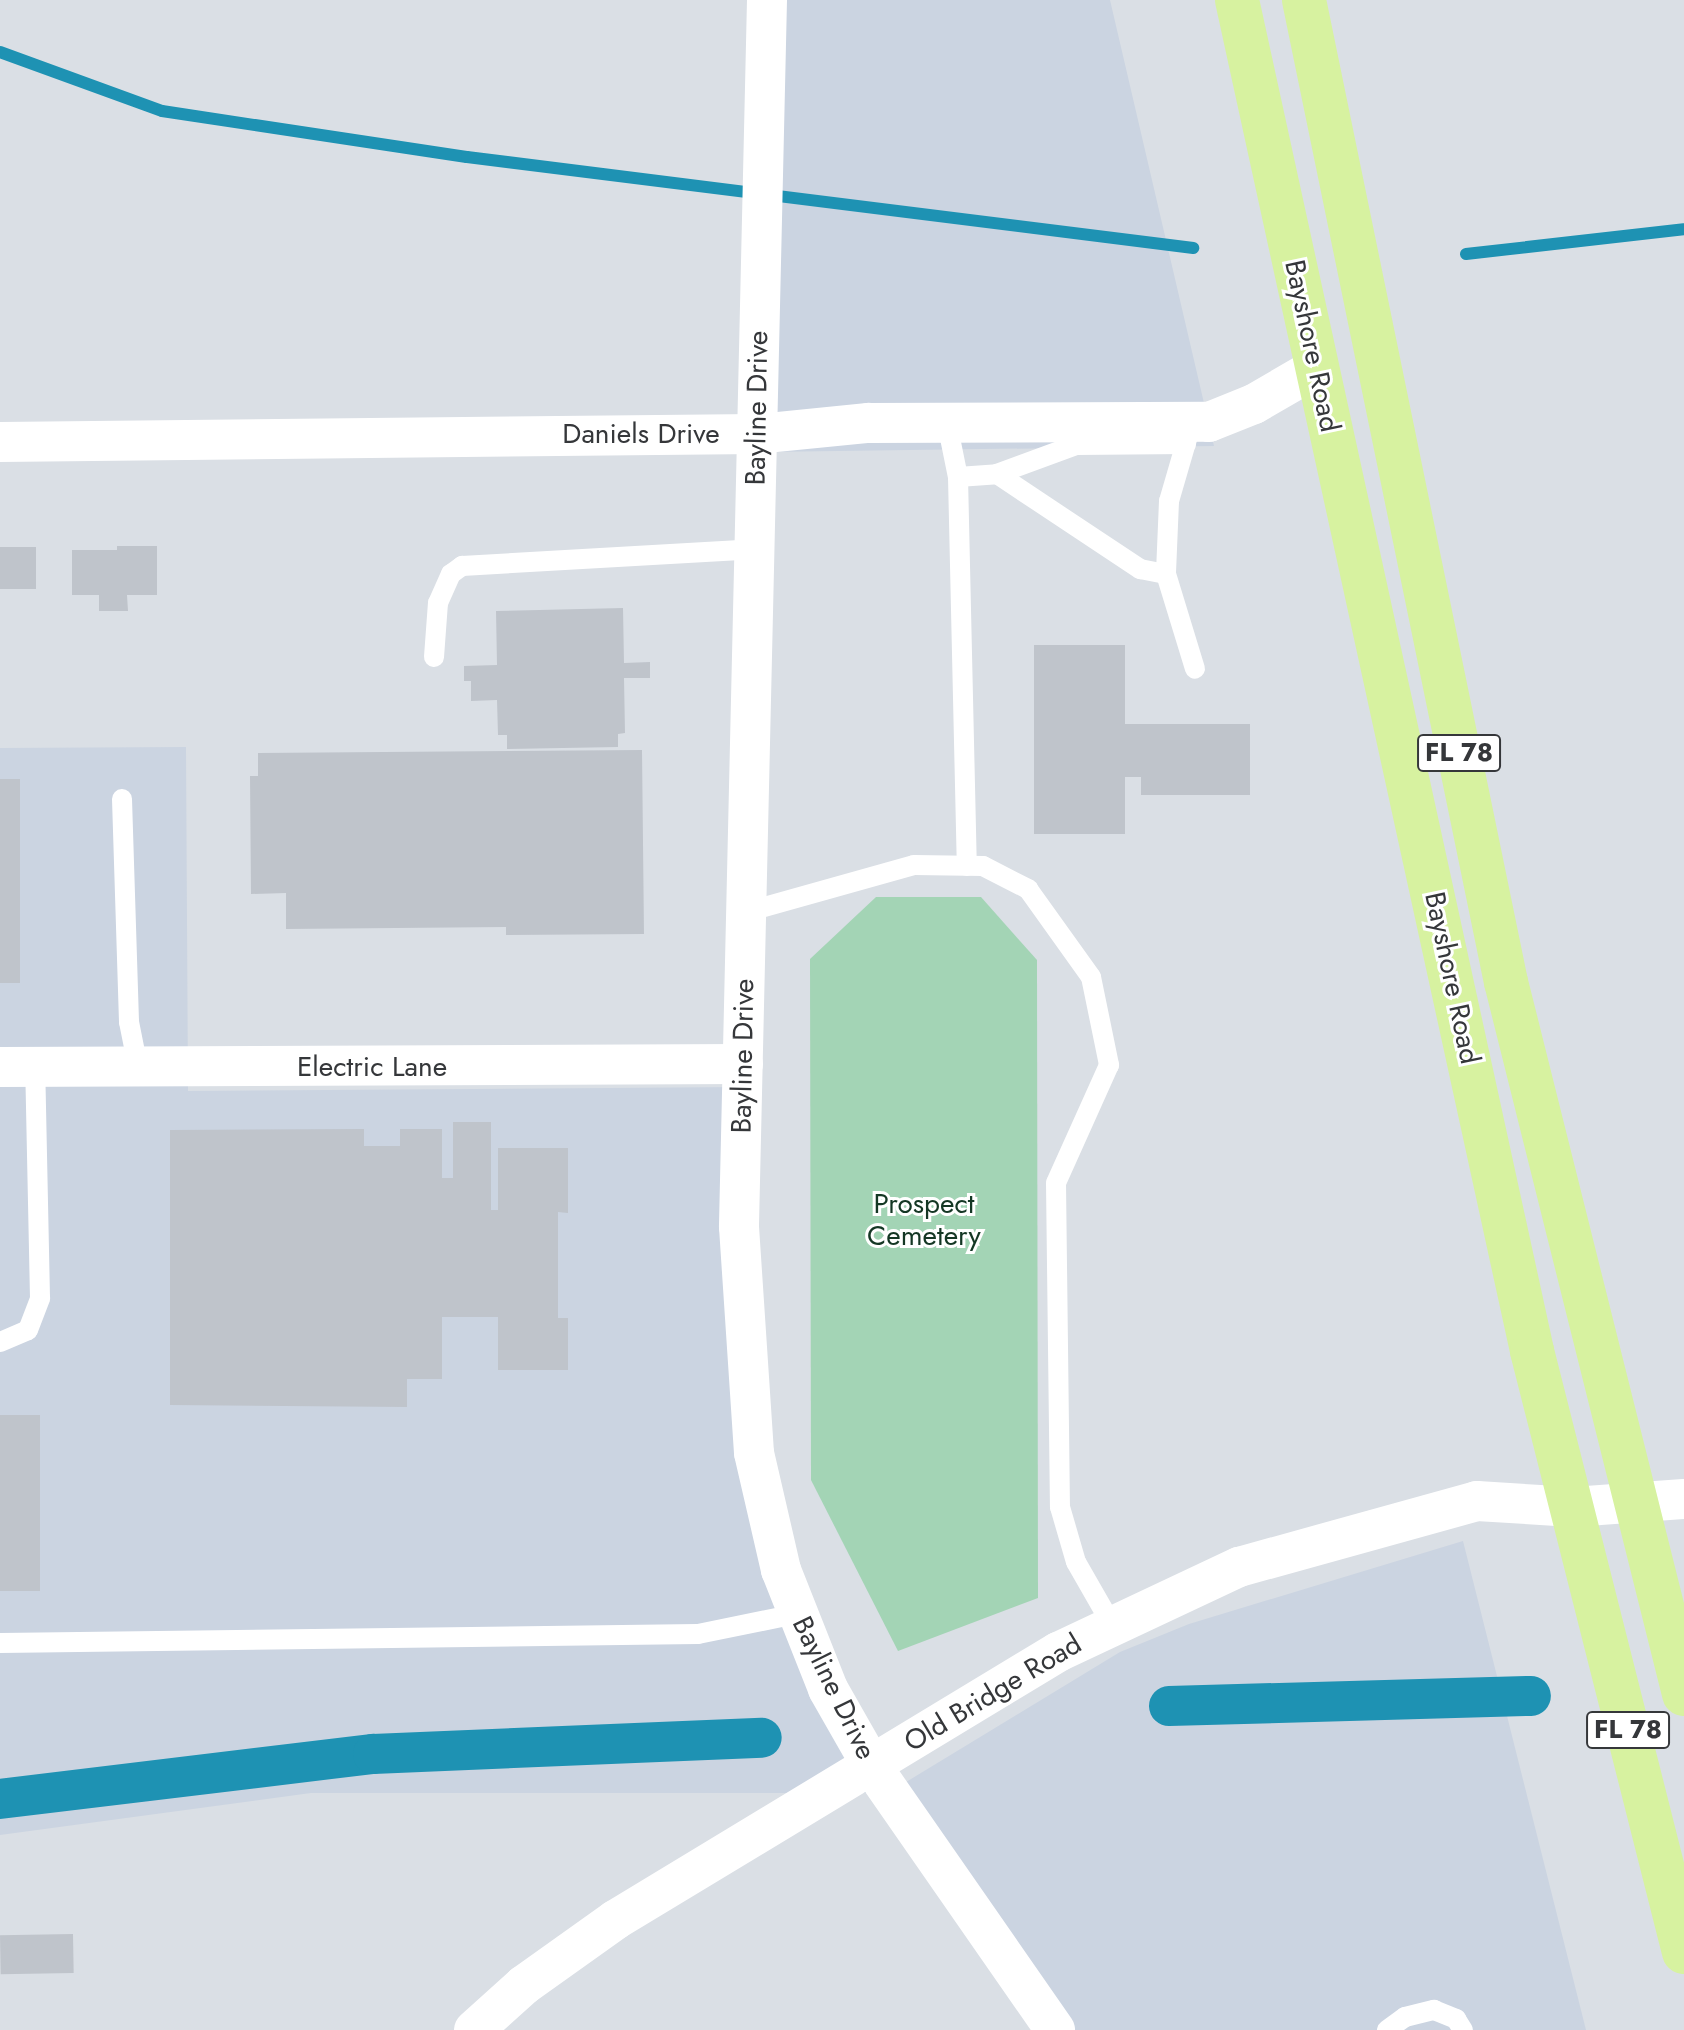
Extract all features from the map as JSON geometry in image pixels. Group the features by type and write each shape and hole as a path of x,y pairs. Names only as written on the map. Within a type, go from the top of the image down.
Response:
{"main road":[{"name":"Bayshore Road","path":"1237,0 1532,1351 1684,1952"},
{"path":"1278,0 1317,64"},
{"name":"Bayshore Road","path":"1304,0 1506,982 1684,1694"}],"street":[{"name":"Bayline Drive","path":"767,0 740,1301 754,1453 764,1507 796,1614 828,1689 873,1768 1055,2030"},
{"name":"Daniels Drive","path":"0,442 757,434 868,423 947,423 1189,433 1254,404 1316,368"},
{"name":"Electric Lane","path":"18,1067 743,1064"},
{"name":"Old Bridge Road","path":"474,2030 524,1985 589,1937 1111,1623 1239,1567 1477,1501 1573,1507 1684,1499"}],"lane":[{"path":"947,423 958,477 967,866"},
{"path":"958,477 997,474 1076,445 1189,433 1169,501 1166,574 1195,669"},
{"path":"997,474 1140,569 1166,574"},
{"path":"434,657 438,603 451,574 462,566 754,549"},
{"path":"122,799 129,1022 138,1067"},
{"path":"746,912 914,865 983,866 1028,889 1091,977 1109,1065 1056,1183 1060,1507 1076,1562 1111,1623"},
{"path":"0,1342 12,1341 28,1330 40,1298 18,1067"},
{"path":"0,1643 698,1634 796,1614"},
{"path":"1387,2030 1405,2017 1434,2010 1456,2019 1463,2030"}],"shaded area":[{"path":"772,0 1110,0 1214,446 765,452"},
{"path":"186,747 188,1091 743,1087 773,1536 888,1793 311,1793 0,1835 0,748"},
{"path":"1463,1541 1586,2030 1042,2030 888,1793 1120,1652 1189,1624"}],"green space":[{"name":"Prospect Cemetery","path":"876,897 981,897 1037,960 1038,1598 898,1651 811,1480 810,959"}],"building":[{"path":"117,546 157,546 157,595 127,595 128,611 99,611 99,595 72,595 72,550 117,550"},
{"path":"0,547 36,547 36,589 0,589"},
{"path":"623,608 624,663 650,662 650,678 624,678 625,733 618,734 618,747 507,749 507,735 498,735 497,700 471,701 471,681 464,681 464,666 497,665 496,611"},
{"path":"1034,645 1125,645 1125,724 1250,724 1250,795 1141,795 1141,777 1125,777 1125,834 1034,834"},
{"path":"642,750 644,934 506,935 506,927 286,929 286,893 251,894 250,776 258,776 258,753"},
{"path":"0,779 20,779 20,983 0,983"},
{"path":"453,1122 491,1122 491,1210 498,1210 498,1148 568,1148 568,1213 558,1212 558,1318 568,1318 568,1370 498,1370 498,1317 442,1317 442,1379 407,1379 407,1407 170,1405 170,1130 364,1129 364,1146 400,1146 400,1129 442,1129 442,1178 453,1178"},
{"path":"0,1415 40,1415 40,1591 0,1591"},
{"path":"73,1934 74,1973 1,1974 0,1935"}],"waterway":[{"path":"0,52 162,111 467,157 1193,248"},
{"path":"1466,254 1684,229"},
{"path":"1169,1706 1531,1696"},
{"path":"0,1799 373,1754 762,1738"}]}
